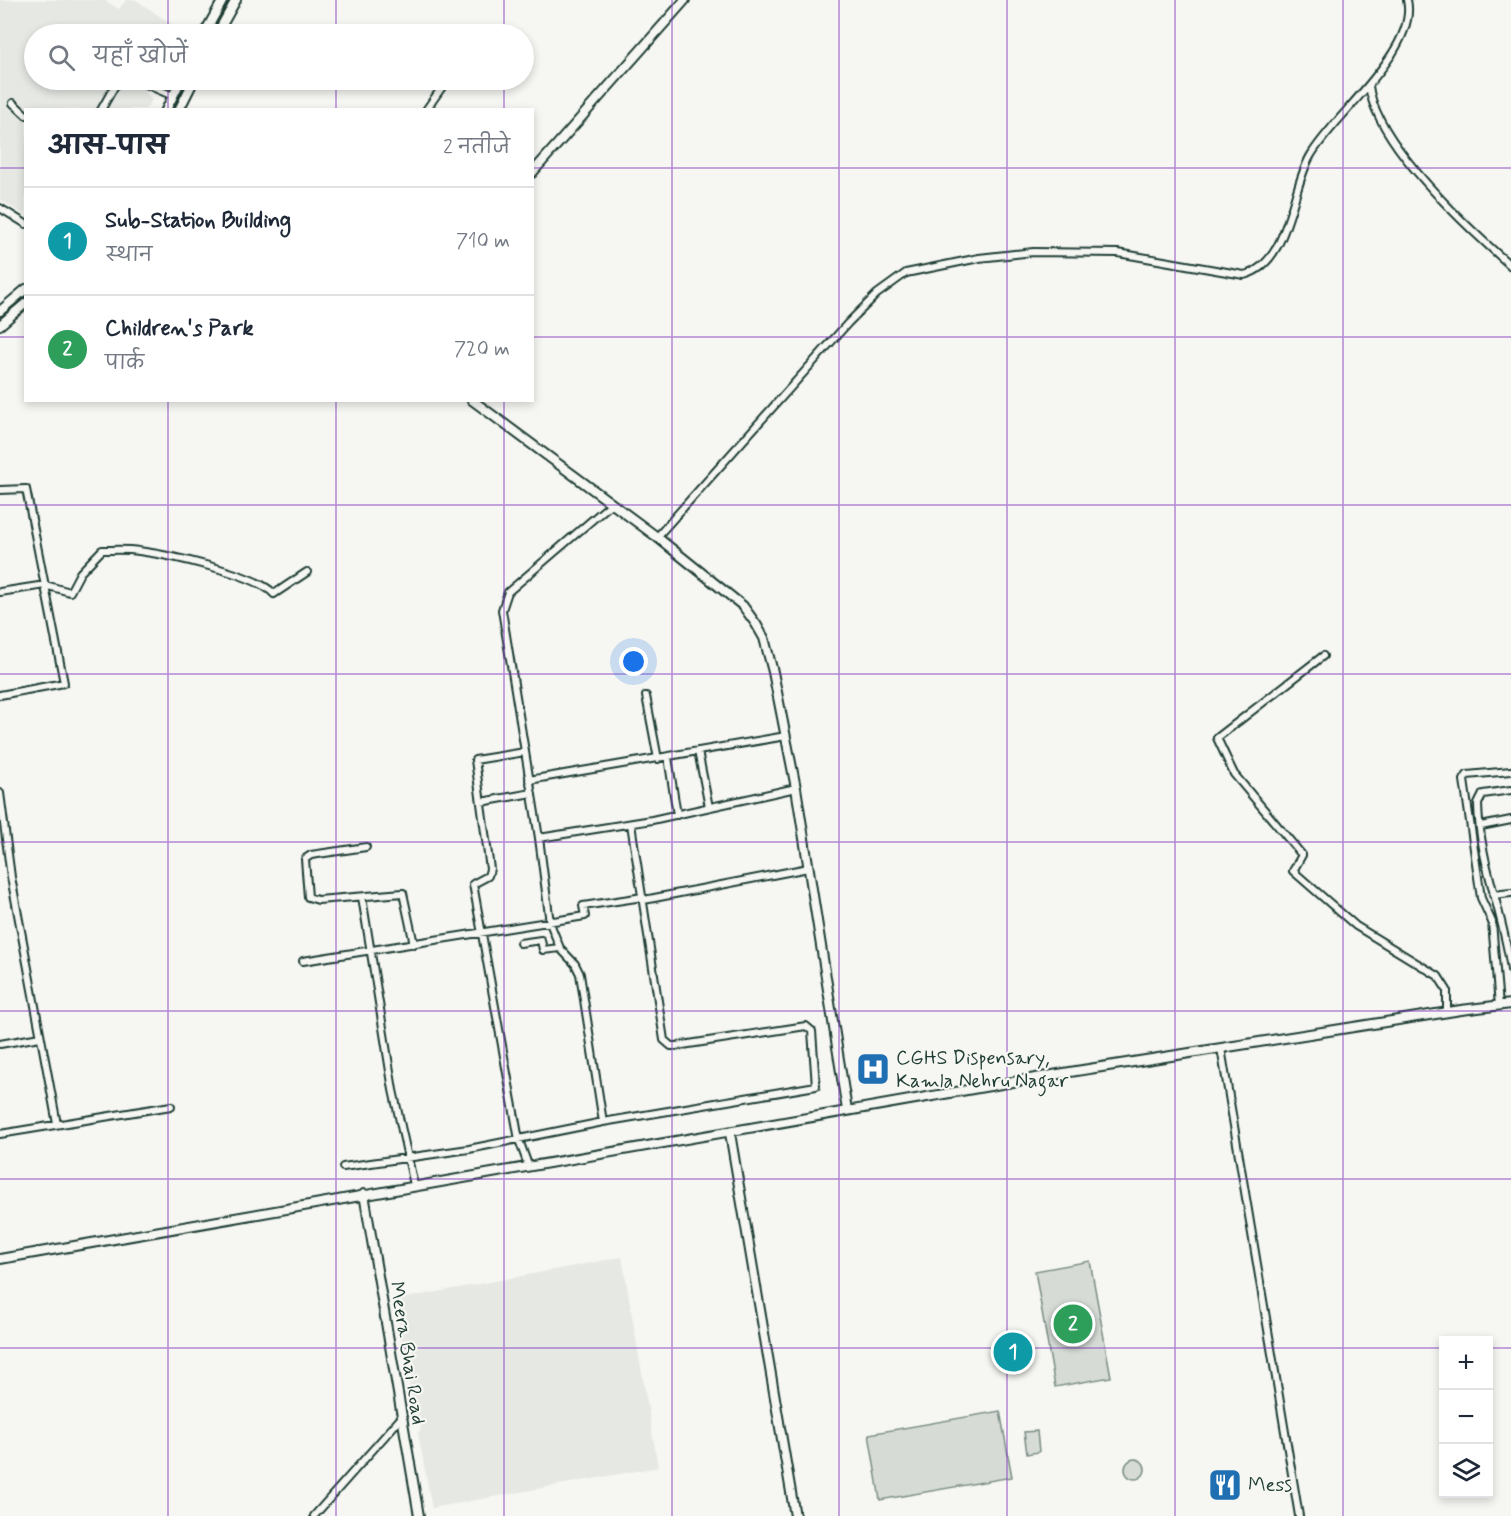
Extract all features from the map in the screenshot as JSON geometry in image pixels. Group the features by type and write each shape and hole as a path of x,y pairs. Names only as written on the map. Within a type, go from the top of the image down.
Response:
{"street":[{"path":"210,24 223,0"},
{"path":"223,24 236,0"},
{"path":"534,171 685,0"},
{"path":"657,537 876,294 898,278 915,270 942,267 962,260 1034,252 1119,253 1148,256 1230,274 1251,273 1266,260 1286,229 1309,157 1369,85 1404,33 1410,10 1407,0"},
{"path":"1369,85 1371,101 1380,122 1444,204 1511,266"},
{"path":"102,108 112,90"},
{"path":"159,90 173,96"},
{"path":"167,108 176,90"},
{"path":"180,108 189,90"},
{"path":"427,108 440,90"},
{"path":"1356,101 1371,101"},
{"path":"13,103 24,113"},
{"path":"0,208 24,223"},
{"path":"0,311 24,291"},
{"path":"0,325 24,305"},
{"path":"475,402 657,537 743,606 764,638 796,788 847,1110"},
{"path":"0,490 26,489 64,683 0,695"},
{"path":"603,1122 580,974 575,964 560,948 550,923 503,603 508,592 612,504"},
{"path":"0,592 45,585 70,592 80,573 102,550 137,550 182,560 242,576 268,588 274,594 307,572"},
{"path":"1323,656 1217,738 1234,774 1302,855 1293,871 1356,926 1438,976 1447,990 1447,1012"},
{"path":"646,696 658,759"},
{"path":"529,780 786,736"},
{"path":"698,751 709,807"},
{"path":"525,752 475,760 490,869 488,876 473,884 519,1140 528,1165"},
{"path":"668,757 677,815"},
{"path":"1499,1006 1492,922 1481,898 1464,780 1467,775 1511,771"},
{"path":"539,838 631,824 796,788"},
{"path":"1511,790 1483,794 1479,799 1478,810 1493,896 1509,940 1511,970"},
{"path":"0,793 11,877 57,1124"},
{"path":"481,802 532,793"},
{"path":"1480,826 1511,820"},
{"path":"343,1167 519,1140 603,1122 816,1086 812,1031 806,1026 676,1046 667,1043 631,824"},
{"path":"366,848 311,855 304,862 306,893 310,899 403,893 414,944"},
{"path":"303,961 550,923 585,916 583,906 643,899 808,868"},
{"path":"1493,896 1511,893"},
{"path":"362,897 393,1090 406,1159 414,1185"},
{"path":"520,943 541,940 543,950 560,948"},
{"path":"0,1259 528,1165 730,1133 847,1110 1447,1012 1511,1005"},
{"path":"0,1044 40,1037"},
{"path":"1221,1048 1299,1516"},
{"path":"0,1134 171,1106"},
{"path":"730,1133 795,1516"},
{"name":"Meera Bhai Road","path":"364,1194 400,1419 419,1516"},
{"path":"314,1516 400,1419"}],"shaded area":[{"path":"0,0 104,0 119,9 126,0 136,0 171,24 24,24 24,90 145,90 152,100 146,108 24,108 24,214 0,200"},
{"path":"622,1257 658,1467 432,1508 418,1433 421,1429 418,1415 414,1412 395,1300"},
{"path":"1090,1261 1111,1377 1055,1387 1035,1271"},
{"path":"1000,1411 1012,1477 880,1500 869,1434"},
{"path":"1037,1431 1039,1452 1027,1454 1024,1432"},
{"path":"1131,1459 1139,1459 1145,1465 1145,1473 1139,1479 1131,1479 1125,1473 1125,1465"}],"place":[{"name":"CGHS Dispensary, Kamla Nehru Nagar","path":"873,1069"},
{"name":"Children's Park","path":"1073,1324"},
{"name":"Sub-Station Building","path":"1013,1352"},
{"name":"Mess","path":"1225,1485"}]}
